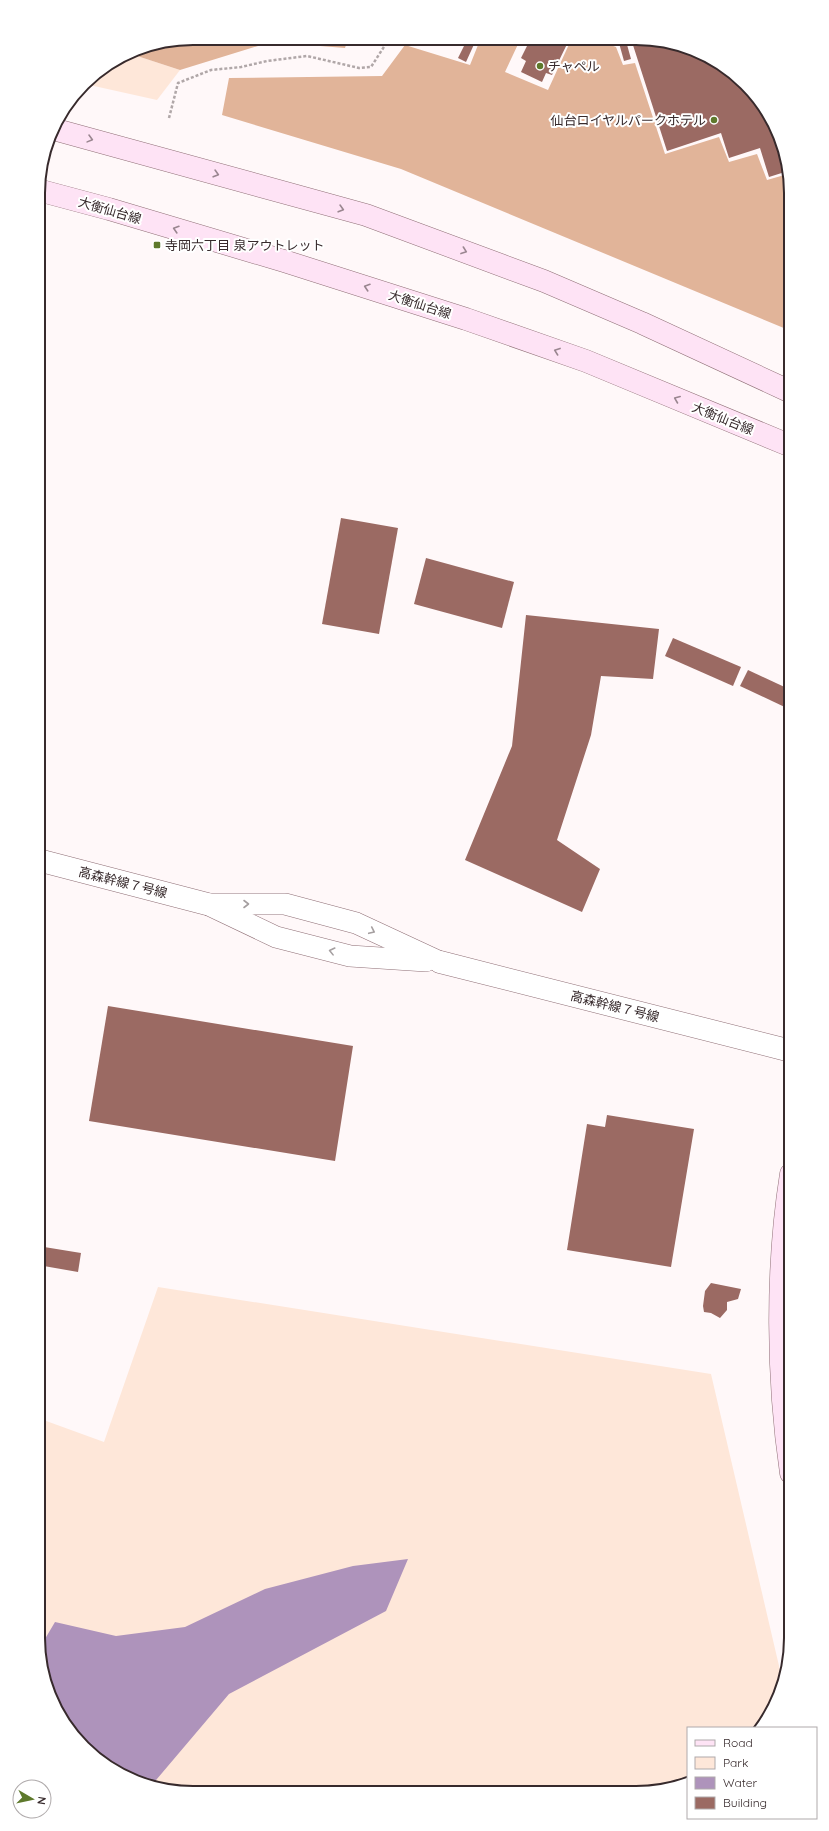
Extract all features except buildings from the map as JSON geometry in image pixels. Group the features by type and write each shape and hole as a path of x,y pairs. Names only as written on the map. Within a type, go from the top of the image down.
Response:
{"main road":[{"path":"58,130 366,215 544,281 784,389"},
{"name":"大衡仙台線","path":"45,192 109,209 284,261 466,319 586,361 784,443"},
{"path":"784,1233 781,1296 784,1404"}],"street":[{"name":"高森幹線７号線","path":"45,862 207,904 276,938 350,956 440,962 784,1049"},
{"name":"高森幹線７号線","path":"207,904 284,904 356,923 440,962"}],"path":[{"path":"169,118 178,83 211,70 241,67 267,61 307,56 359,68 371,67 385,45"}],"green space":[{"path":"137,56 180,70 157,100 91,85 111,70"},
{"path":"158,1287 711,1374 780,1671 773,1695 769,1704 754,1727 687,1727 687,1777 655,1785 183,1786 155,1781 136,1775 111,1761 95,1749 88,1743 70,1720 56,1695 50,1676 45,1648 45,1421 104,1442"}],"shaded area":[{"path":"183,45 261,45 180,70 137,56 155,50"},
{"path":"308,45 346,45 345,48"},
{"path":"405,45 470,65 478,45 518,45 505,72 548,90 569,45 611,45 616,47 623,65 635,63 665,154 719,137 729,162 757,154 767,180 783,175 784,328 401,169 222,115 229,78 382,76"}],"water":[{"path":"408,1559 386,1611 229,1694 155,1781 127,1771 95,1749 82,1736 60,1704 50,1676 45,1648 45,1639 55,1622 116,1636 185,1627 265,1589 353,1566"}],"place":[{"name":"チャペル","path":"540,66"},
{"name":"仙台ロイヤルパークホテル","path":"714,120"},
{"name":"寺岡六丁目 泉アウトレット","path":"157,245"}]}
